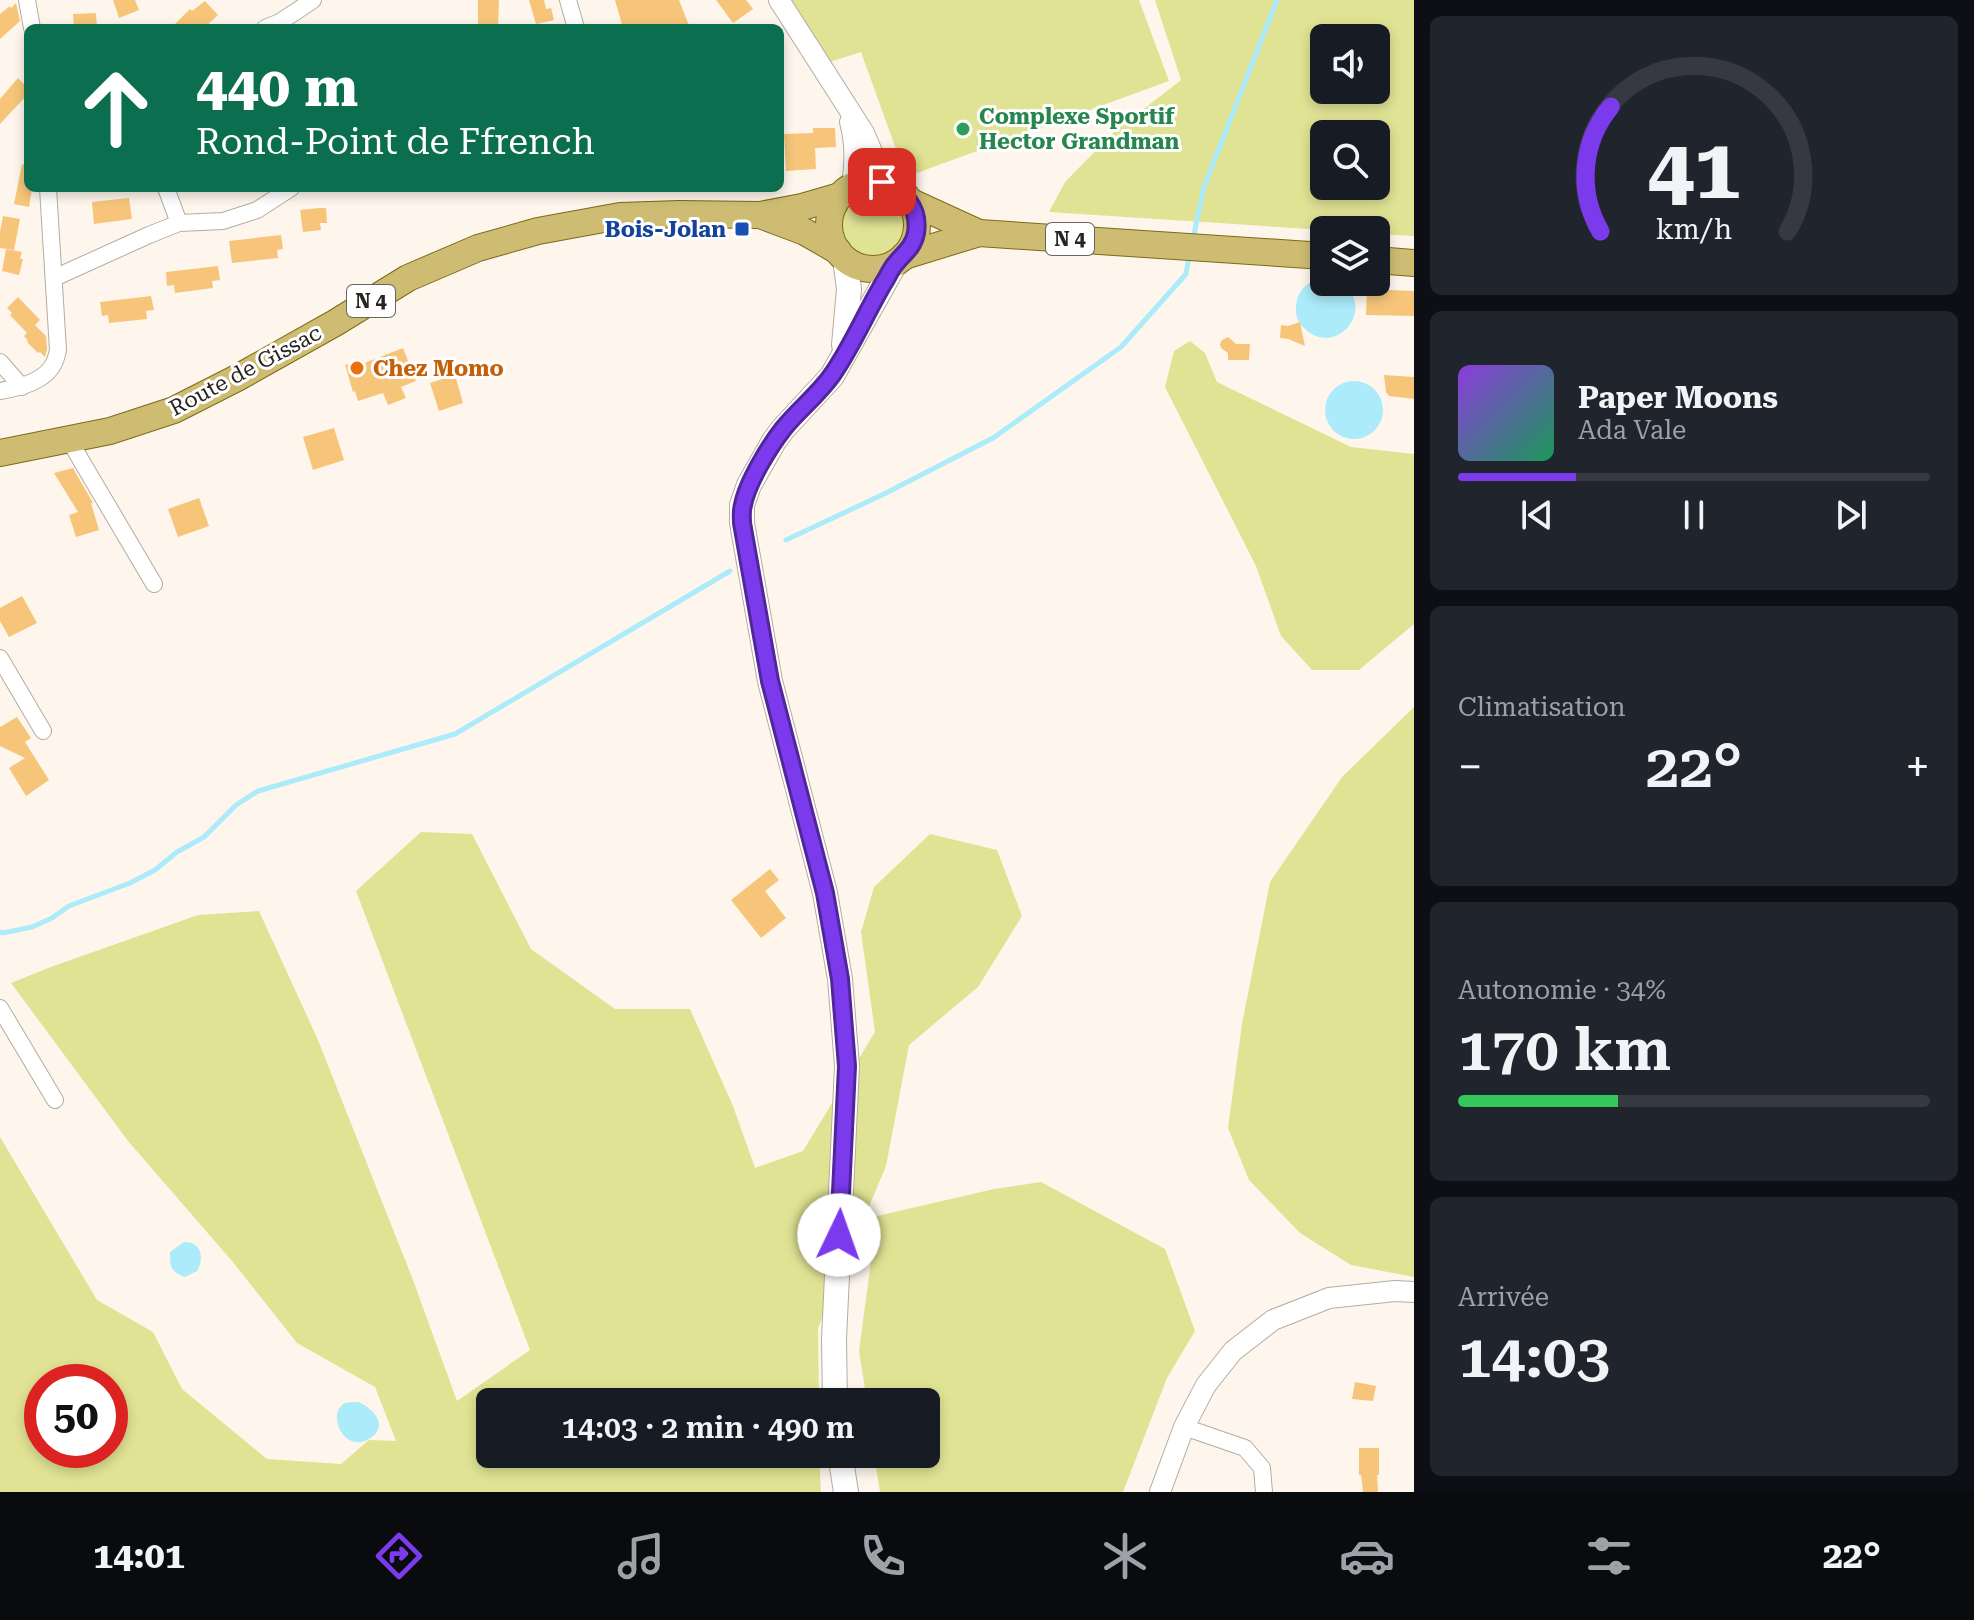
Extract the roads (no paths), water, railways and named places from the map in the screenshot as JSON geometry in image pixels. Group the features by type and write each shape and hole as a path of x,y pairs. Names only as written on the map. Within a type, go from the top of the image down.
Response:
{"main road":[{"path":"835,1388 834,1339 847,1066 840,979 825,893 770,681 742,523 742,505 749,485 774,441 832,376 843,356 877,294 911,247 917,223 914,210 901,194 882,182 870,181 846,191 835,204 829,223 849,289 843,356"},
{"name":"Route de Gissac","path":"0,453 110,431 174,410 335,323 408,278 478,248 538,231 620,216 760,215 802,207 846,191"},
{"name":"N 4","path":"901,194 979,233"},
{"name":"Route de Gissac","path":"760,215 805,232 841,255"},
{"name":"N 4","path":"900,259 979,233 1310,255"},
{"path":"841,255 857,266 870,269 884,268 900,259"},
{"path":"1390,261 1414,263"},
{"path":"842,1468 846,1492"}],"street":[{"path":"27,0 31,24"},
{"path":"275,24 313,0"},
{"path":"568,0 575,24"},
{"path":"779,0 864,133 875,159 901,194"},
{"path":"845,103 853,134 855,159 846,191"},
{"path":"0,391 22,387 44,375 54,365 58,350 48,192"},
{"path":"167,192 179,223"},
{"path":"54,278 179,223 223,221 257,210 285,192"},
{"path":"0,362 22,387"},
{"path":"69,440 154,584"},
{"path":"0,658 43,731"},
{"path":"0,1008 55,1100"},
{"path":"1160,1492 1184,1427 1206,1385 1233,1351 1273,1320 1329,1298 1414,1292"},
{"path":"1184,1427 1245,1448 1262,1468 1264,1492"}],"water":[{"path":"1310,283 1310,296 1352,296 1354,316 1340,334 1329,338 1317,336 1300,324 1297,301"},
{"path":"1354,381 1375,389 1383,410 1375,431 1354,439 1333,431 1325,410 1333,389"},
{"path":"184,1242 198,1247 201,1256 197,1271 185,1277 174,1271 170,1257 170,1252"},
{"path":"358,1402 374,1413 379,1424 375,1434 360,1442 345,1437 337,1422 337,1415 345,1403"}],"waterway":[{"path":"1193,239 1204,187 1277,0"},
{"path":"786,540 993,438 1121,347 1186,274 1189,257"},
{"path":"0,932 32,927 69,906 155,870 177,852 204,837 236,805 258,791 455,734 730,571"}],"place":[{"name":"Complexe Sportif Hector Grandman","path":"963,129"},
{"name":"Bois-Jolan","path":"742,229"},
{"name":"Chez Momo","path":"357,368"}]}
